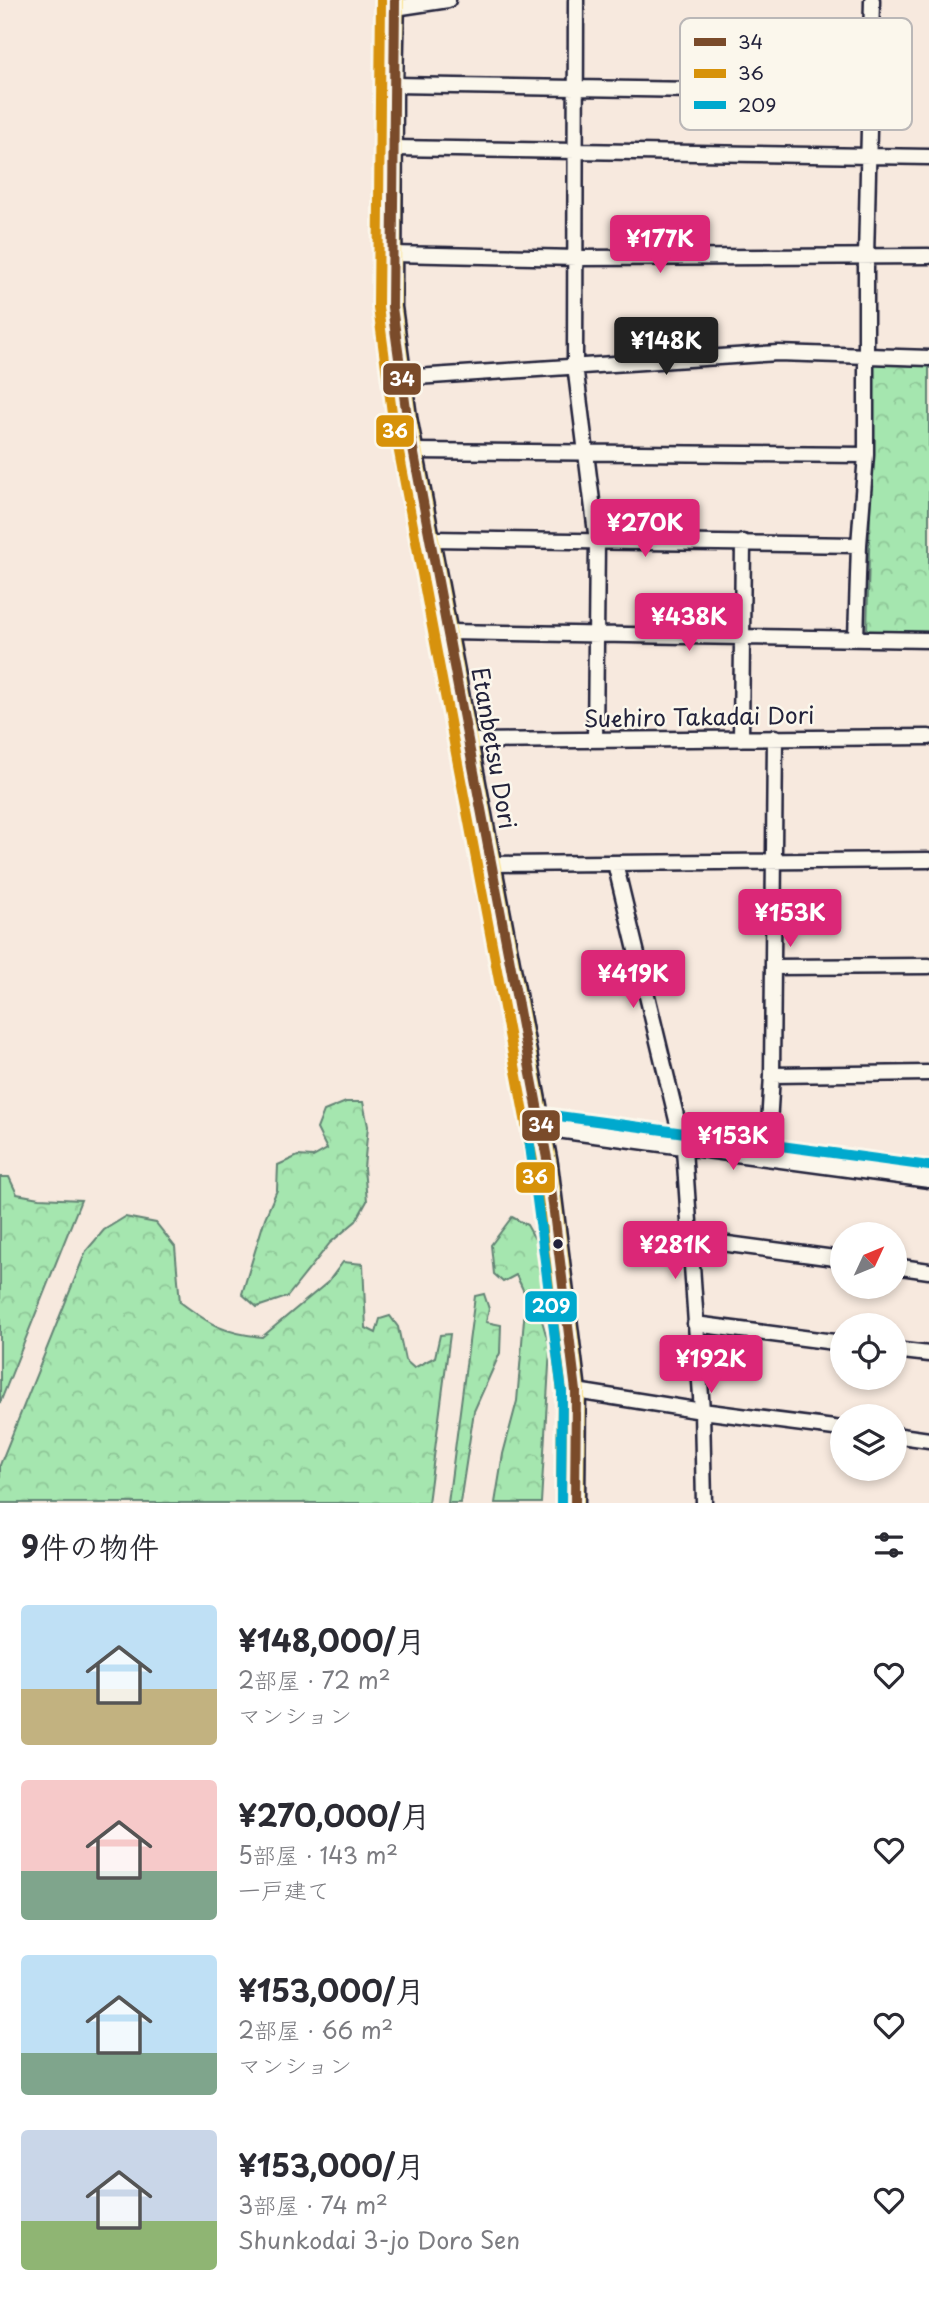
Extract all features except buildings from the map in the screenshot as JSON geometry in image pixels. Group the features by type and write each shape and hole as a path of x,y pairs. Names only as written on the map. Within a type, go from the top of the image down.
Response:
{"main road":[{"name":"Etanbetsu Dori","path":"395,4 392,307 401,378 490,864 542,1128 576,1391 575,1503"}],"street":[{"path":"395,4 448,0"},
{"path":"576,0 575,365 597,541 595,740"},
{"path":"872,0 872,18"},
{"path":"393,85 680,91"},
{"path":"856,638 866,455 869,130"},
{"path":"393,148 929,157"},
{"path":"391,254 577,258 929,256"},
{"path":"401,378 778,353 929,358"},
{"path":"415,451 866,455"},
{"path":"431,539 859,545"},
{"path":"741,739 743,542"},
{"path":"449,632 929,640"},
{"path":"767,1158 772,1075 775,737"},
{"name":"Suehiro Takadai Dori","path":"469,741 929,737"},
{"path":"490,864 929,860"},
{"path":"615,863 684,1149 702,1411 704,1503"},
{"path":"773,967 929,966"},
{"path":"772,1075 929,1073"},
{"path":"542,1128 929,1180"},
{"path":"690,1239 830,1257"},
{"path":"907,1268 929,1271"},
{"path":"695,1324 830,1341"},
{"path":"907,1351 929,1354"},
{"path":"576,1391 830,1427"},
{"path":"907,1437 929,1440"}],"green space":[{"path":"874,361 929,363 929,632 867,631"},
{"path":"346,1102 363,1102 368,1126 364,1168 367,1201 356,1221 330,1243 287,1297 257,1307 242,1294 265,1218 277,1190 278,1165 298,1156 313,1157 327,1149 317,1129 324,1111"},
{"path":"0,1177 9,1177 17,1194 81,1200 0,1403"},
{"path":"125,1217 156,1223 175,1247 180,1302 209,1322 227,1330 262,1337 328,1282 343,1262 363,1264 366,1328 376,1333 380,1319 390,1316 398,1327 405,1360 414,1368 435,1357 440,1335 450,1334 428,1503 0,1503 0,1465 86,1251 104,1230"},
{"path":"512,1217 527,1225 536,1241 542,1286 535,1297 550,1348 541,1503 495,1503 503,1454 517,1401 526,1296 516,1275 503,1282 494,1274 491,1245"},
{"path":"484,1294 489,1309 486,1322 501,1325 500,1353 474,1411 460,1503 448,1503 475,1296"}],"transit line":[{"name":"36","path":"381,0 378,307 393,420 534,1166 562,1392 561,1503"},
{"name":"34","path":"395,0 392,307 407,417 548,1164 576,1391 575,1503"},
{"name":"209","path":"561,1503 562,1392 528,1130 533,1118 544,1114 929,1166"}]}
